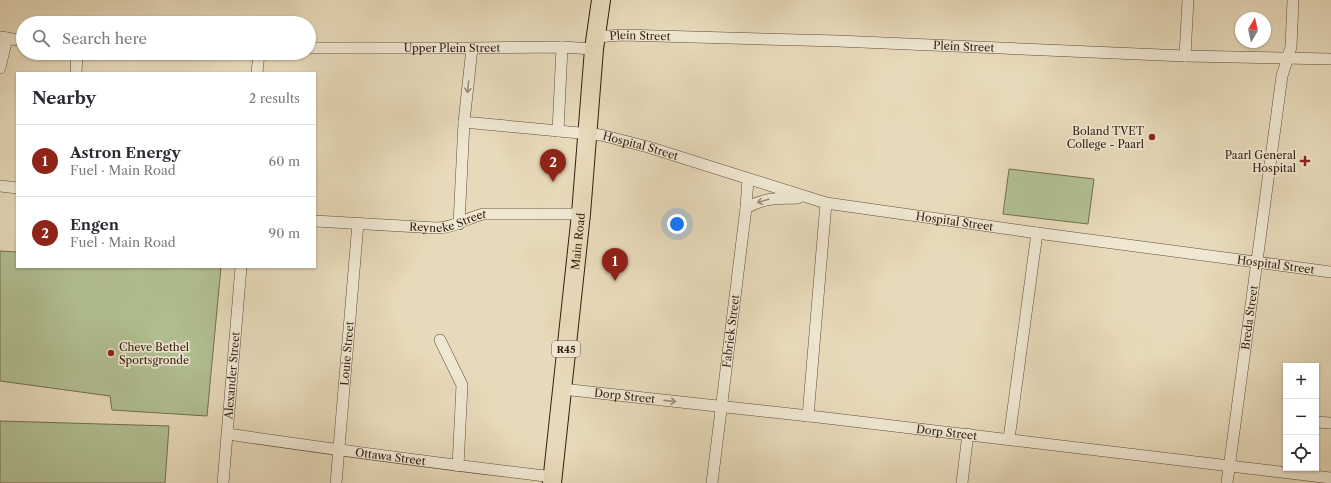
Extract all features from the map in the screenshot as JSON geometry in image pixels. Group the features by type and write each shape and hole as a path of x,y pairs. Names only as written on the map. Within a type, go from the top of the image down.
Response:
{"main road":[{"name":"Main Road","path":"553,480 581,214 595,43 601,0"}],"street":[{"path":"1185,56 1188,0"},
{"name":"Breda Street","path":"1227,483 1282,76 1291,47 1293,0"},
{"name":"Plein Street","path":"595,43 622,35 800,40 1185,56 1331,59"},
{"path":"0,68 4,38 16,40"},
{"name":"Upper Plein Street","path":"316,48 562,47 595,43"},
{"path":"558,131 562,47"},
{"path":"459,224 464,122 472,48"},
{"path":"76,72 77,60"},
{"path":"257,72 258,60"},
{"name":"Hospital Street","path":"464,122 601,134 648,147 826,203 1331,272"},
{"name":"Fabriek Street","path":"712,483 746,208 748,179"},
{"path":"0,186 16,188"},
{"path":"746,208 767,199 808,198"},
{"path":"808,416 826,203"},
{"name":"Reyneke Street","path":"316,221 437,228 452,227 475,216 483,214 581,214"},
{"name":"Louie Street","path":"336,483 358,223"},
{"path":"1009,439 1037,233"},
{"name":"Alexander Street","path":"223,483 241,268"},
{"path":"440,340 462,385 458,466"},
{"name":"Dorp Street","path":"562,389 968,434 1331,478"},
{"path":"1319,422 1330,424"},
{"name":"Ottawa Street","path":"228,434 553,480"},
{"path":"962,483 968,434"}],"green space":[{"path":"1009,169 1094,179 1088,224 1003,214"},
{"name":"Cheve Bethel Sportsgronde","path":"0,251 16,252 16,268 221,268 207,416 112,410 110,396 0,381"},
{"path":"0,421 169,426 165,483 0,483"}],"place":[{"name":"Boland TVET College - Paarl","path":"1152,137"},
{"name":"Paarl General Hospital","path":"1305,161"},
{"name":"Engen","path":"553,182"},
{"name":"Astron Energy","path":"615,281"},
{"name":"Cheve Bethel Sportsgronde","path":"111,353"}]}
